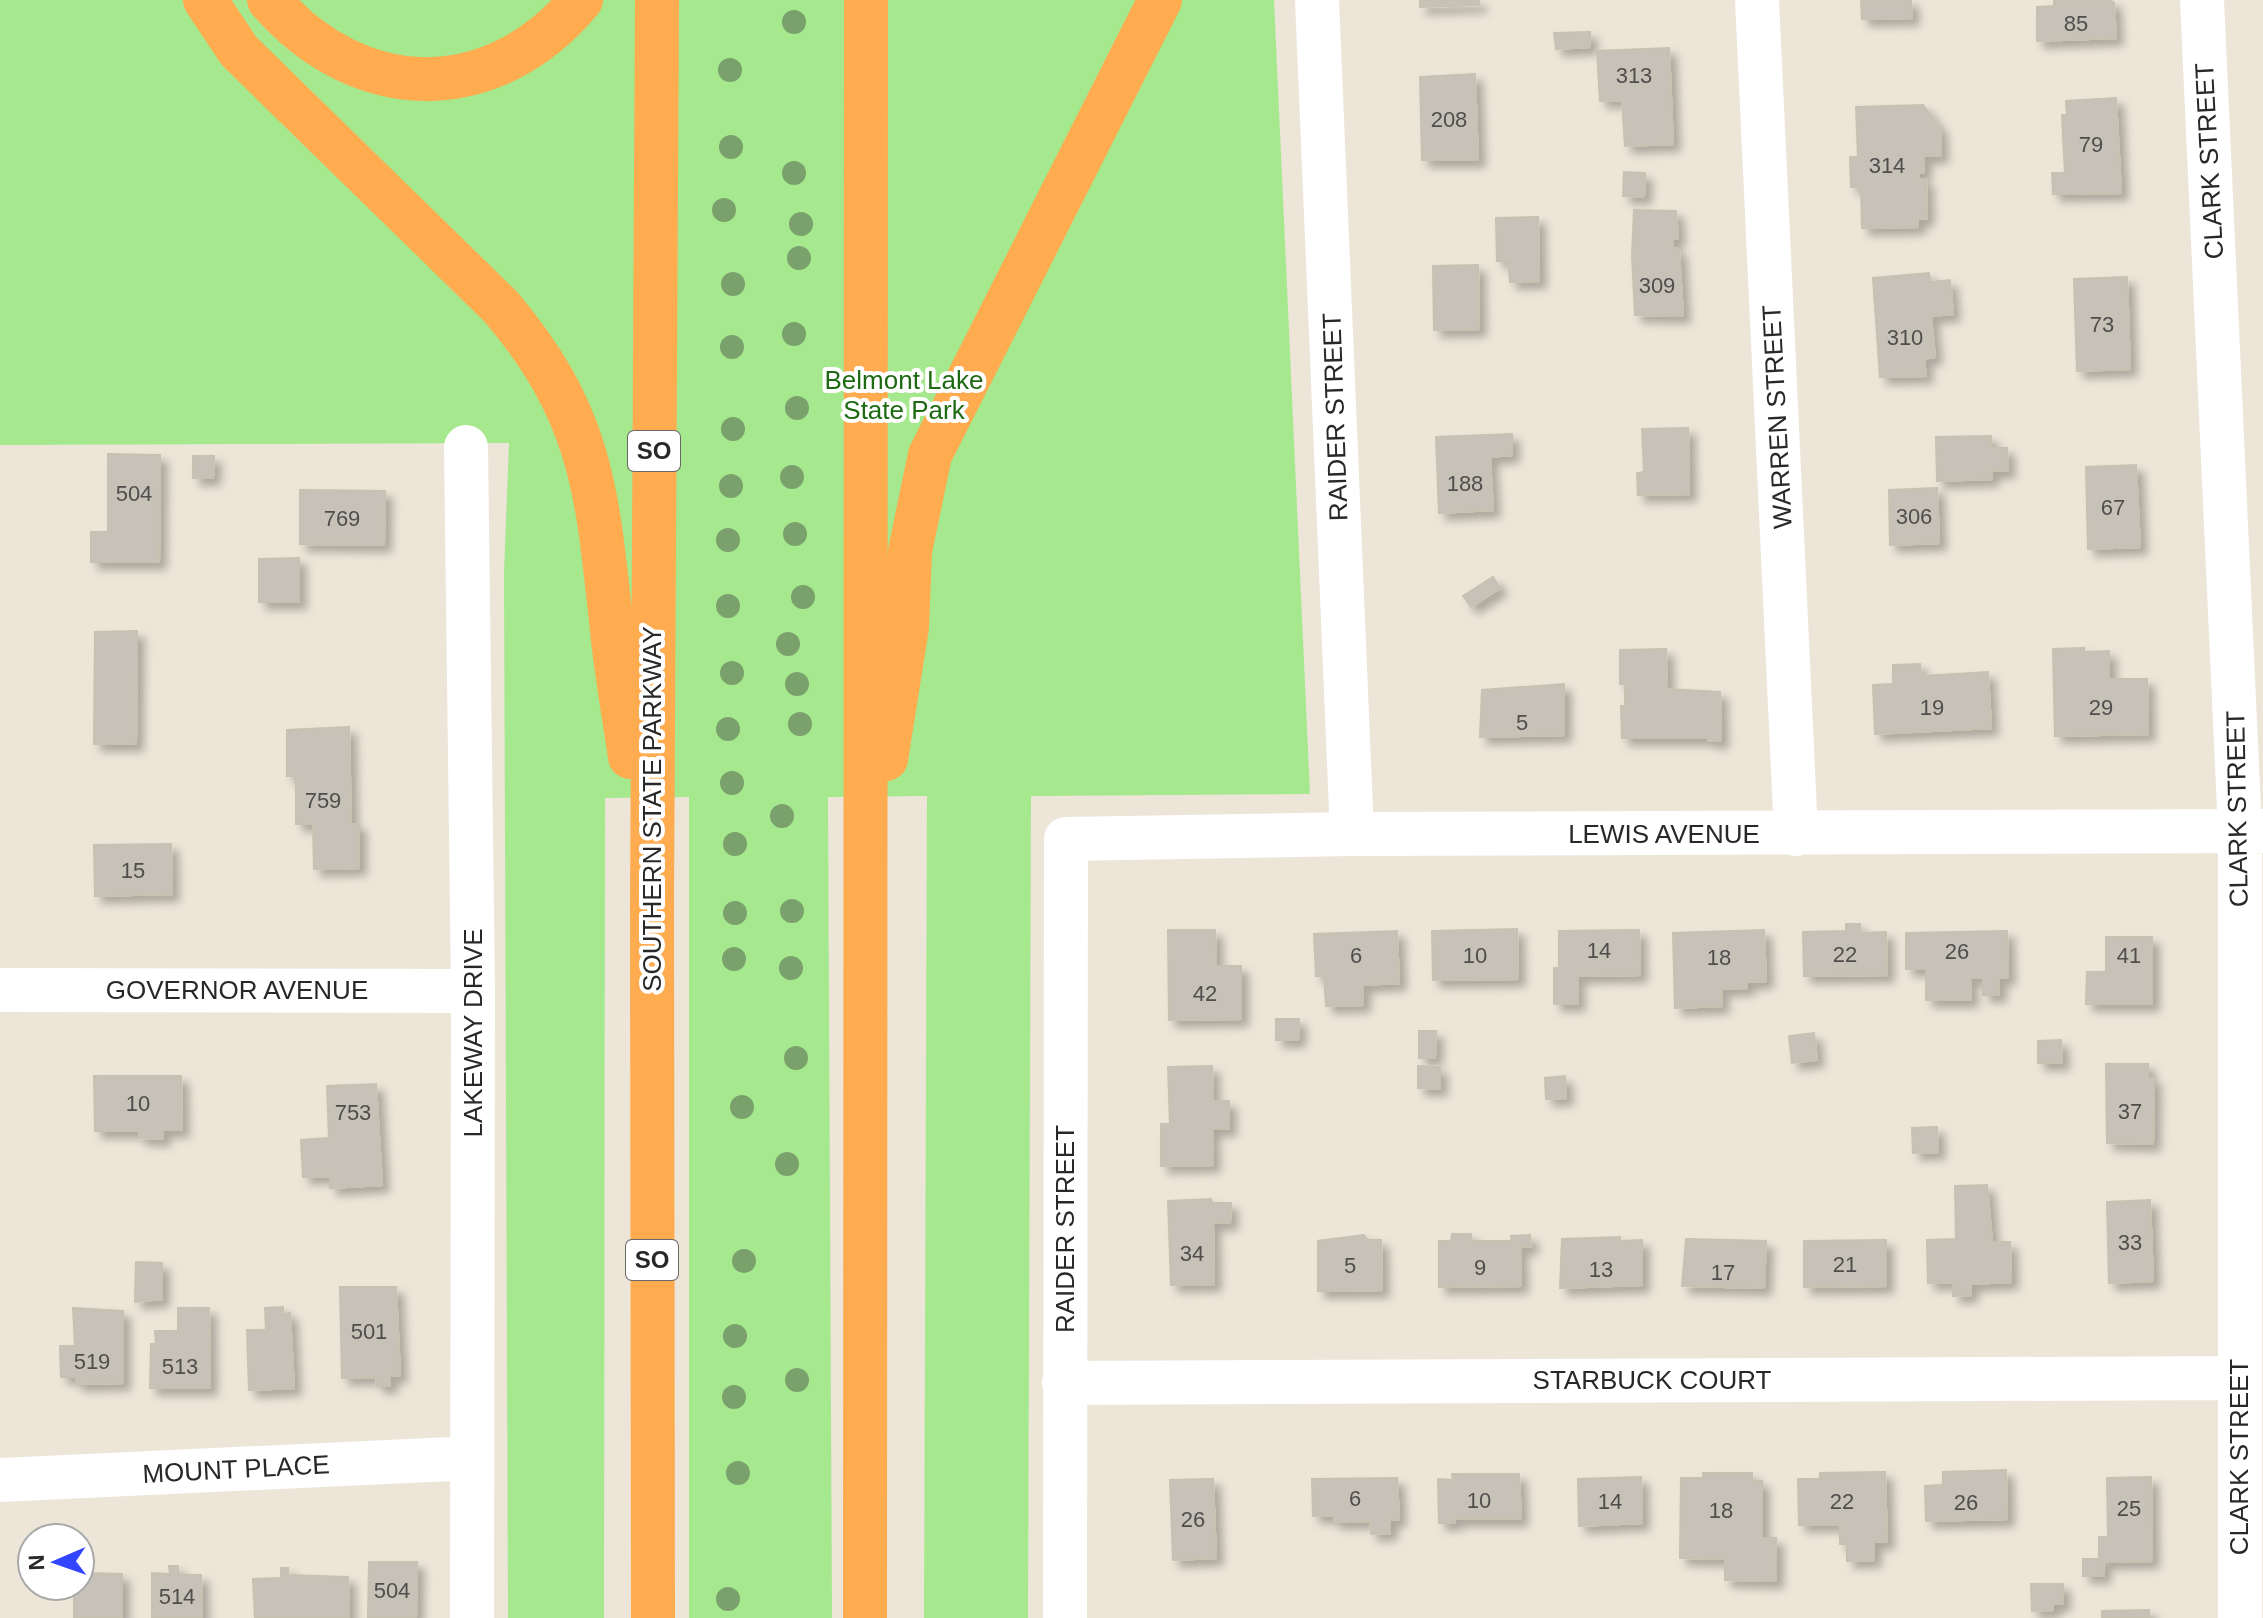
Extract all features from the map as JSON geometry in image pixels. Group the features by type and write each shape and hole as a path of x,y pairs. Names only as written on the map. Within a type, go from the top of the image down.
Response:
{"highway":[{"path":"205,0 239,51 492,297 527,338 560,391 586,452 600,518 612,629 652,903"},
{"path":"269,0 306,39 329,54 378,74 429,78 482,71 507,61 553,32 581,0"},
{"name":"SOUTHERN STATE PARKWAY","path":"653,1618 652,903 657,0"},
{"path":"865,1618 866,0"},
{"path":"864,900 907,627 910,551 930,455 1160,0"}],"street":[{"name":"RAIDER STREET","path":"1317,0 1352,834"},
{"name":"WARREN STREET","path":"1757,0 1796,834"},
{"name":"CLARK STREET","path":"2202,0 2251,831 2239,1378 2240,1618"},
{"name":"LAKEWAY DRIVE","path":"466,447 473,991 472,1618"},
{"name":"LEWIS AVENUE","path":"1066,839 1352,834 2251,831"},
{"name":"RAIDER STREET","path":"1065,1618 1066,839"},
{"name":"GOVERNOR AVENUE","path":"0,990 473,991"},
{"name":"STARBUCK COURT","path":"1064,1383 2239,1378"},
{"name":"MOUNT PLACE","path":"0,1480 472,1458"}],"green space":[{"name":"Belmont Lake State Park","path":"0,0 1274,0 1310,794 1031,796 1028,1618 924,1618 927,796 828,797 832,1618 689,1618 689,797 605,798 604,1618 508,1618 504,572 509,443 0,445"}],"building":[{"path":"1420,0 1479,0 1479,5 1420,7"},
{"path":"1861,0 1911,0 1912,18 1862,19"},
{"path":"2054,0 2110,0 2114,3 2116,38 2037,41 2037,7 2054,6"},
{"path":"1590,32 1590,47 1556,49 1554,33"},
{"path":"1669,48 1673,144 1625,146 1622,100 1600,101 1597,51"},
{"path":"1475,74 1478,160 1422,160 1420,77"},
{"path":"2116,98 2121,193 2053,194 2052,173 2065,173 2062,115 2067,115 2066,101"},
{"path":"1923,105 1940,128 1941,156 1924,156 1924,173 1919,173 1919,180 1926,179 1927,218 1918,219 1918,227 1862,228 1861,187 1851,187 1850,157 1858,157 1856,107"},
{"path":"1624,172 1645,173 1644,197 1623,196"},
{"path":"1634,210 1676,211 1678,239 1672,239 1673,248 1679,249 1683,316 1635,315 1632,255"},
{"path":"1538,217 1539,281 1510,282 1508,261 1497,261 1496,218"},
{"path":"1478,265 1479,329 1434,330 1433,266"},
{"path":"1929,273 1930,282 1950,280 1953,314 1931,316 1935,357 1924,359 1926,376 1880,377 1873,278"},
{"path":"2127,277 2130,369 2077,371 2074,279"},
{"path":"1688,428 1689,494 1638,495 1637,473 1644,472 1642,429"},
{"path":"1512,434 1512,455 1490,457 1493,510 1439,513 1436,437"},
{"path":"1991,436 1991,448 2007,448 2008,471 1991,471 1992,479 1937,481 1936,437"},
{"path":"108,454 160,455 159,562 91,562 91,532 108,532"},
{"path":"193,456 214,456 213,478 193,478"},
{"path":"2136,465 2140,547 2088,549 2086,467"},
{"path":"1937,488 1939,543 1890,545 1889,490"},
{"path":"300,490 385,491 384,545 300,544"},
{"path":"299,558 299,602 259,602 259,559"},
{"path":"1493,577 1500,588 1471,607 1463,596"},
{"path":"137,631 136,744 94,744 95,632"},
{"path":"2084,648 2084,652 2109,651 2109,679 2147,679 2148,734 2055,736 2053,649"},
{"path":"1666,649 1667,689 1720,692 1721,741 1708,741 1708,738 1622,738 1621,706 1625,706 1625,684 1620,684 1620,650"},
{"path":"1920,664 1921,676 1988,672 1991,728 1875,734 1873,685 1893,684 1893,665"},
{"path":"1564,684 1564,735 1480,737 1482,690"},
{"path":"349,727 351,824 359,824 359,868 314,869 313,824 296,824 296,776 287,776 287,730"},
{"path":"171,844 172,894 95,896 94,845"},
{"path":"1846,924 1860,924 1860,933 1886,932 1887,975 1804,976 1803,932 1846,931"},
{"path":"1517,929 1518,979 1433,980 1432,931"},
{"path":"1168,930 1215,930 1216,966 1241,966 1241,1019 1169,1020"},
{"path":"1639,930 1640,975 1577,976 1578,1004 1554,1004 1554,968 1559,968 1559,931"},
{"path":"1764,930 1766,981 1747,982 1747,988 1721,989 1722,1006 1675,1008 1673,933"},
{"path":"1397,931 1399,983 1363,985 1363,1005 1326,1006 1324,976 1316,976 1314,934"},
{"path":"2007,931 2008,978 1999,978 1999,995 1983,995 1983,978 1970,978 1971,1000 1926,1000 1926,969 1906,969 1906,933"},
{"path":"2106,937 2152,937 2152,1004 2086,1004 2087,972 2106,972"},
{"path":"1276,1019 1299,1019 1298,1040 1276,1040"},
{"path":"1419,1031 1436,1031 1435,1058 1419,1058"},
{"path":"1814,1033 1817,1060 1792,1063 1789,1036"},
{"path":"2061,1040 2062,1063 2038,1063 2038,1041"},
{"path":"2106,1064 2148,1064 2148,1078 2154,1078 2153,1144 2107,1143"},
{"path":"1212,1066 1213,1101 1229,1101 1229,1129 1212,1129 1213,1165 1161,1166 1161,1124 1170,1124 1168,1067"},
{"path":"1418,1066 1440,1067 1440,1089 1418,1088"},
{"path":"94,1076 181,1076 182,1130 163,1130 163,1139 139,1138 140,1131 95,1131"},
{"path":"1565,1076 1566,1098 1546,1099 1545,1078"},
{"path":"376,1084 382,1185 330,1188 330,1176 303,1177 301,1140 329,1138 327,1086"},
{"path":"1937,1127 1938,1152 1913,1153 1912,1128"},
{"path":"1987,1185 1992,1242 2010,1242 2011,1282 1970,1284 1971,1295 1953,1296 1953,1282 1928,1283 1927,1240 1956,1239 1955,1186"},
{"path":"1211,1199 1212,1203 1231,1203 1230,1223 1213,1223 1214,1284 1171,1285 1168,1201"},
{"path":"2150,1200 2153,1281 2109,1283 2107,1202"},
{"path":"1452,1234 1471,1234 1471,1241 1512,1241 1511,1236 1530,1235 1531,1247 1520,1247 1521,1286 1439,1287 1439,1241 1451,1241"},
{"path":"1364,1235 1368,1240 1381,1240 1382,1290 1318,1291 1318,1241"},
{"path":"1620,1237 1620,1241 1642,1240 1642,1285 1560,1288 1562,1239"},
{"path":"1686,1239 1766,1241 1764,1288 1682,1286"},
{"path":"1886,1240 1886,1286 1804,1287 1804,1241"},
{"path":"136,1262 162,1263 162,1299 135,1302"},
{"path":"340,1287 396,1287 400,1375 390,1376 390,1386 377,1386 376,1377 342,1378"},
{"path":"283,1307 283,1314 290,1313 294,1388 249,1390 247,1330 266,1330 265,1308"},
{"path":"73,1308 123,1311 123,1383 76,1384 76,1377 61,1377 60,1346 75,1346"},
{"path":"178,1308 209,1308 210,1388 150,1388 151,1344 156,1344 155,1331 178,1331"},
{"path":"2006,1470 2007,1519 1926,1521 1925,1486 1943,1485 1943,1472"},
{"path":"1885,1472 1887,1542 1874,1542 1874,1560 1847,1561 1847,1544 1840,1544 1840,1524 1799,1525 1798,1479 1820,1479 1820,1473"},
{"path":"1703,1473 1752,1473 1752,1481 1762,1481 1762,1538 1776,1538 1776,1581 1725,1580 1725,1559 1680,1558 1681,1478 1703,1478"},
{"path":"1452,1474 1519,1474 1521,1519 1455,1519 1455,1523 1439,1523 1438,1479 1453,1480"},
{"path":"1641,1477 1642,1523 1579,1526 1578,1479"},
{"path":"2151,1477 2152,1561 2103,1562 2104,1576 2083,1576 2083,1559 2099,1559 2099,1537 2108,1537 2107,1478"},
{"path":"1397,1478 1399,1519 1390,1520 1390,1533 1371,1534 1370,1521 1334,1522 1334,1516 1313,1516 1312,1479"},
{"path":"1213,1479 1216,1558 1173,1560 1170,1480"},
{"path":"369,1562 417,1562 416,1618 368,1618"},
{"path":"169,1566 178,1566 179,1575 201,1575 202,1618 152,1618 152,1573 170,1574"},
{"path":"281,1568 288,1568 288,1575 348,1577 349,1618 255,1618 253,1579 281,1578"},
{"path":"96,1573 122,1574 122,1618 74,1618 74,1602 96,1602"},
{"path":"2031,1584 2063,1584 2063,1604 2053,1604 2053,1610 2032,1611"},
{"path":"2149,1610 2149,1618 2102,1618 2102,1611"}]}
